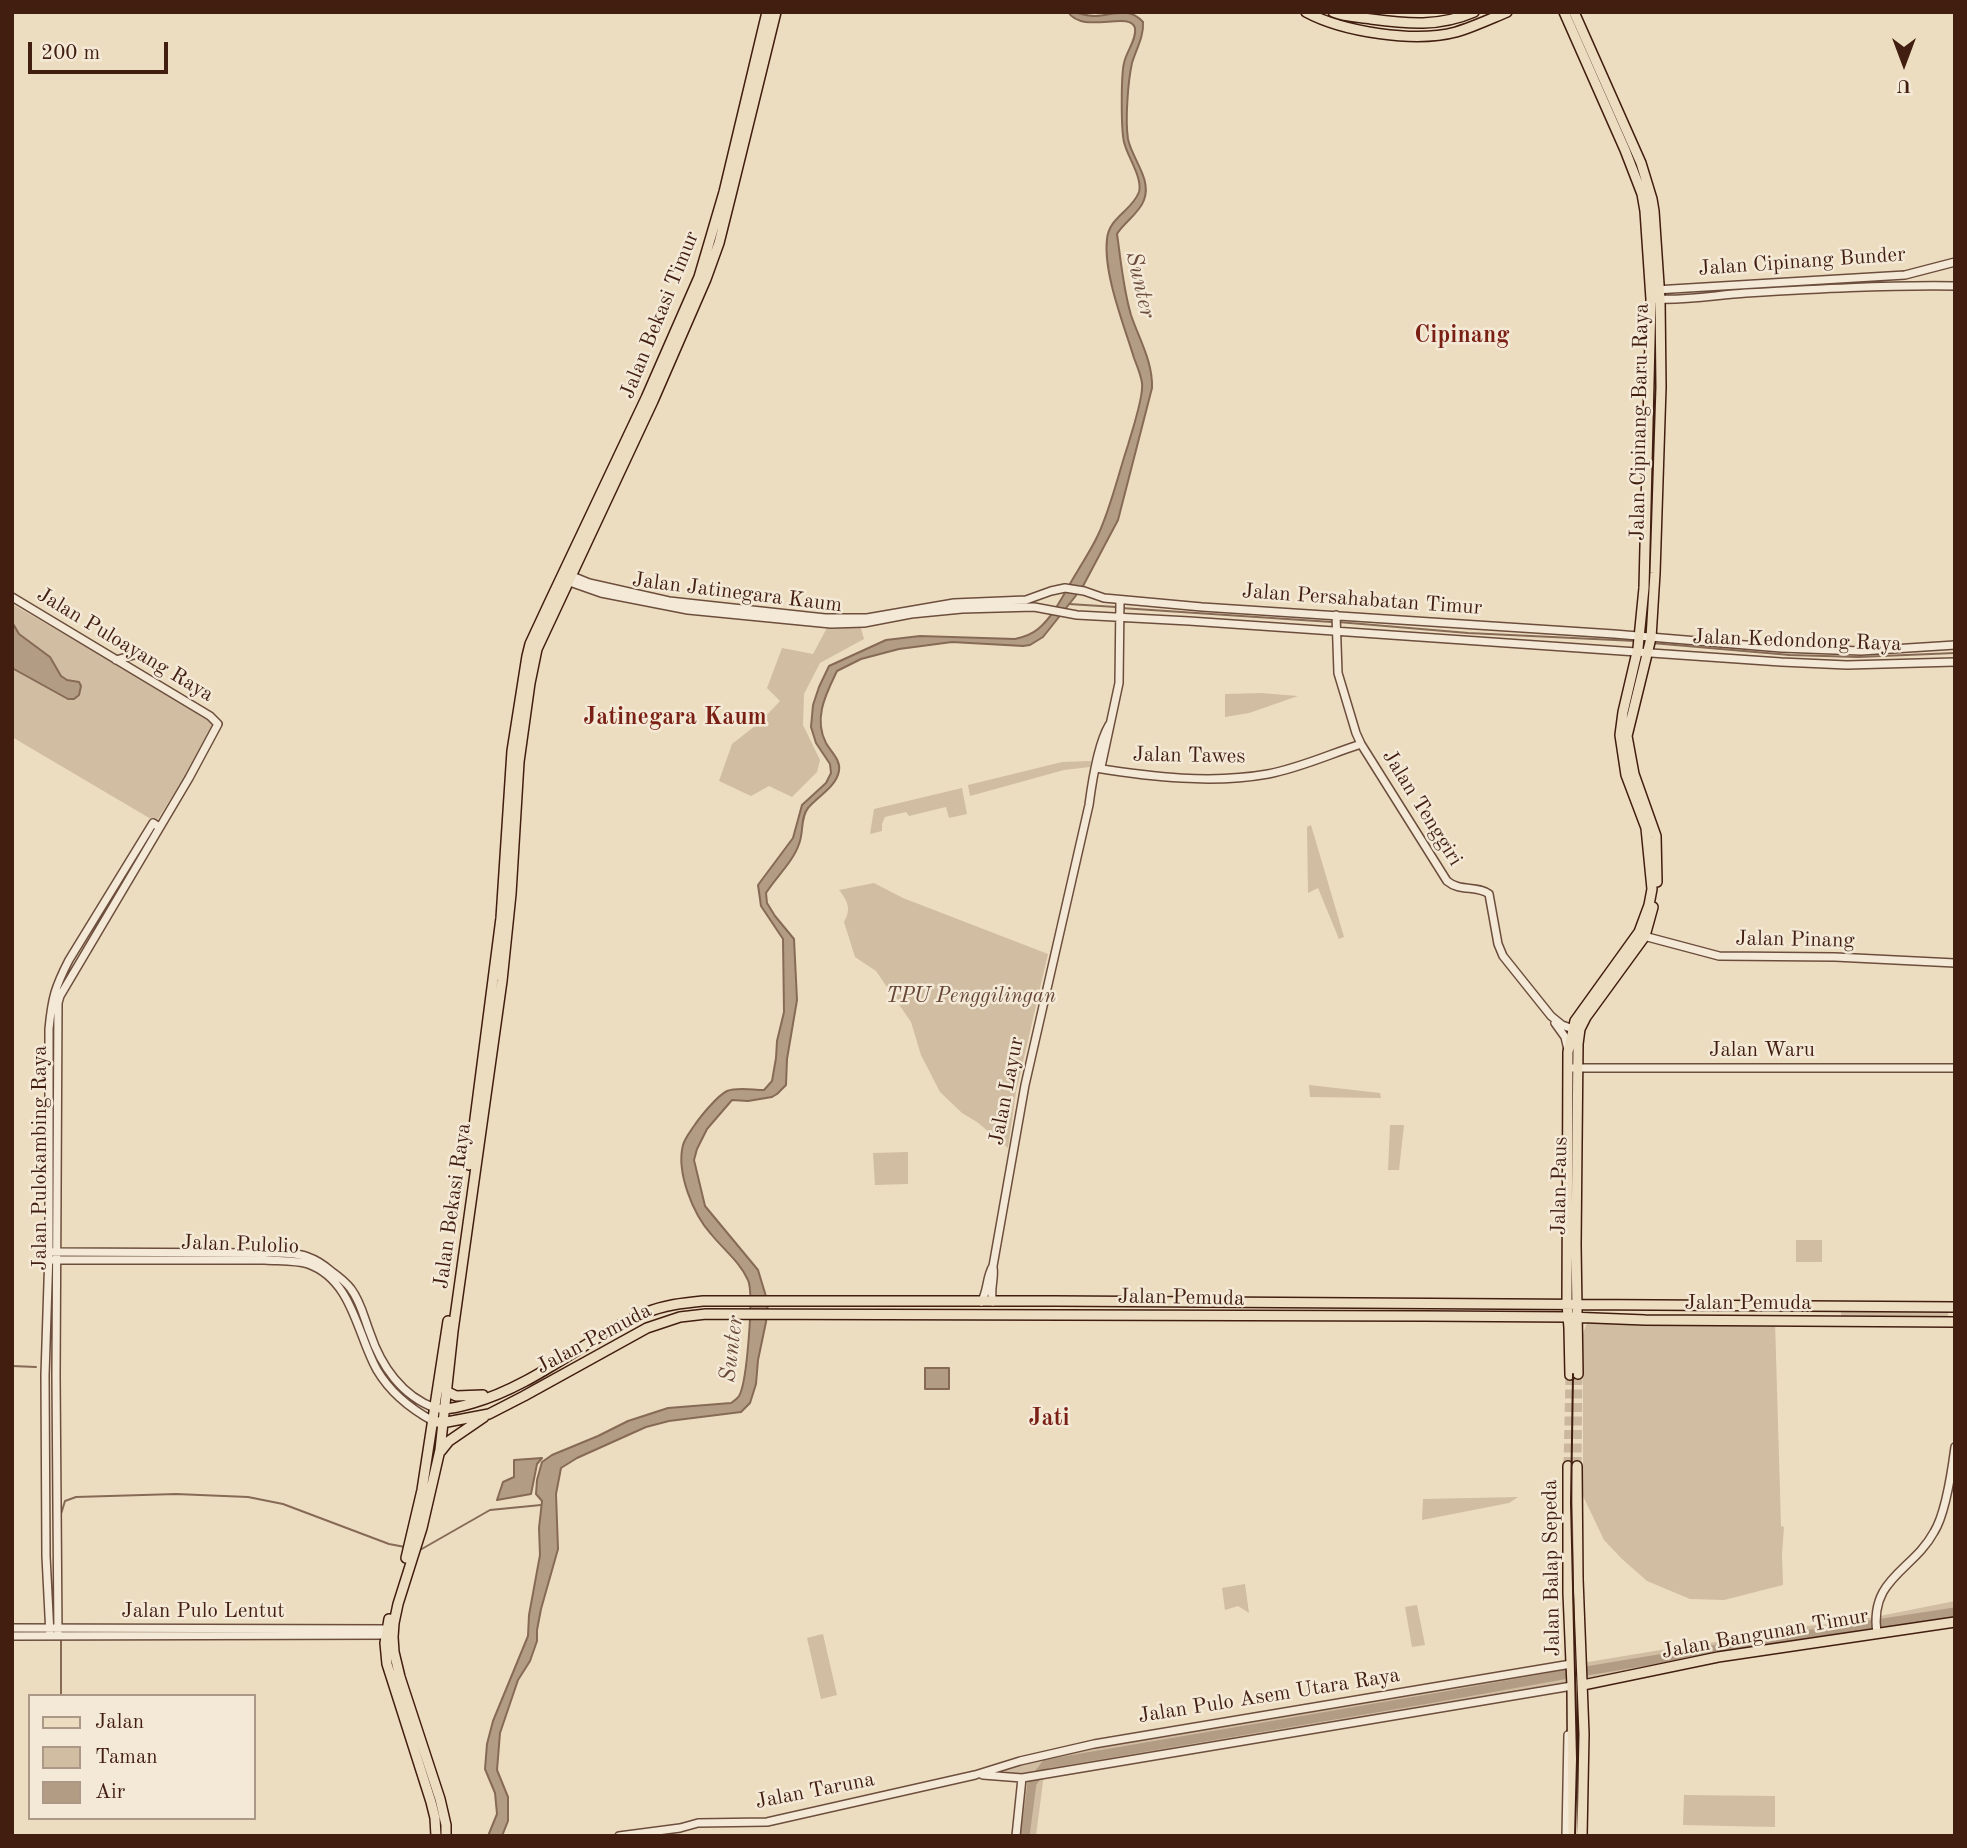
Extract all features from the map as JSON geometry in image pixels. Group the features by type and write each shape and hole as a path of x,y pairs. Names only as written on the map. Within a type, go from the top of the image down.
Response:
{"main road":[{"path":"1306,12 1323,21 1350,28 1435,36 1468,28 1507,12"},
{"path":"1333,12 1420,25 1452,20 1474,12"},
{"name":"Jalan Cipinang Baru Raya","path":"1564,12 1609,106"},
{"name":"Jalan Cipinang Baru Raya","path":"1574,12 1643,200 1655,294 1644,573 1644,644 1623,712 1620,735 1626,775 1646,828 1654,860 1652,888 1641,936"},
{"name":"Jalan Bekasi Timur","path":"566,577 667,371 712,262 733,191 774,14"},
{"name":"Jalan Bekasi Raya","path":"436,1836 435,1818 385,1653 413,1543 431,1491 439,1457 443,1423 440,1409 492,997 503,889 512,751 521,688 530,644 566,577"},
{"path":"1573,1068 1568,1052 1579,1014 1641,936"},
{"path":"1573,1068 1580,1029 1586,1017 1641,936"},
{"name":"Jalan Paus","path":"1572,1304 1573,1068"},
{"name":"Jalan Pemuda","path":"440,1409 499,1394 519,1385 645,1313 676,1304 703,1301 1955,1307"},
{"path":"838,1301 838,1314"},
{"path":"1424,1303 1424,1316"},
{"path":"1572,1304 1574,1374"},
{"name":"Jalan Pemuda","path":"433,1421 443,1423 489,1414 647,1328 706,1314 1424,1316 1955,1322"},
{"name":"Jalan Bekasi Raya","path":"413,1543 433,1421 446,1391 449,1331"},
{"path":"446,1391 456,1396 499,1394"},
{"path":"439,1457 449,1441 489,1414"},
{"name":"Jalan Balap Sepeda","path":"1572,1466 1582,1668 1577,1683 1571,1667 1569,1615 1572,1466"},
{"path":"1569,1615 1580,1615"},
{"name":"Jalan Bangunan Timur","path":"1577,1683 1877,1631 1955,1622"},
{"name":"Jalan Bekasi Raya","path":"390,1632 398,1669 440,1799 446,1836"},
{"path":"1577,1683 1572,1698 1579,1829"},
{"path":"1573,1836 1579,1829 1584,1734 1577,1683"}],"street":[{"name":"Jalan Cipinang Bunder","path":"1655,294 1771,282 1905,275 1955,262"},
{"path":"1771,282 1775,288 1771,292"},
{"path":"1789,282 1785,286 1790,291"},
{"name":"Jalan Cipinang Bunder","path":"1655,294 1771,292 1906,285 1955,286"},
{"name":"Jalan Jatinegara Kaum","path":"566,577 656,601 842,619 867,618 954,603 1035,605"},
{"name":"Jalan Persahabatan Timur","path":"1035,605 1058,589 1082,591 1104,598 1120,609 1202,607 1336,623 1644,644"},
{"name":"Jalan Puloayang Raya","path":"12,597 210,716 218,724"},
{"path":"1035,605 1072,615 1120,609 1644,644 1861,651 1955,645"},
{"name":"Jalan Layur","path":"993,1302 993,1266 1025,1084 1089,800 1093,796 1098,768 1109,736 1119,683 1120,609"},
{"name":"Jalan Tenggiri","path":"1336,623 1340,684 1361,744 1447,881 1453,886 1489,894 1500,950 1551,1016 1565,1037 1568,1052"},
{"name":"Jalan Kedondong Raya","path":"1644,644 1781,662 1847,665 1955,662"},
{"path":"116,660 141,653"},
{"name":"Jalan Pulokambing Raya","path":"53,1256 49,1037 51,1004 59,980 85,935 218,724"},
{"name":"Jalan Tawes","path":"1098,768 1139,775 1246,777 1290,769 1361,744"},
{"name":"Jalan Pulokambing Raya","path":"58,1632 46,1556 46,1403 53,1256 58,1003 156,825"},
{"path":"85,935 93,941"},
{"name":"Jalan Pinang","path":"1641,936 1719,956 1835,957 1955,963"},
{"name":"Jalan Tenggiri","path":"1551,1016 1565,1027 1573,1029"},
{"name":"Jalan Waru","path":"1573,1068 1955,1068"},
{"name":"Jalan Pulolio","path":"53,1256 265,1257 296,1261 319,1269 342,1292 389,1373 407,1392 427,1405 440,1409"},
{"name":"Jalan Layur","path":"981,1302 993,1266"},
{"name":"Jalan Pulolio","path":"366,1336 379,1373 401,1399 433,1421"},
{"path":"401,1399 407,1392"},
{"path":"1877,1631 1875,1619 1884,1588 1937,1528 1955,1447"},
{"name":"Jalan Pulo Lentut","path":"12,1628 58,1632 390,1632"},
{"name":"Jalan Pulo Lentut","path":"12,1636 58,1632"},
{"name":"Jalan Pulo Asem Utara Raya","path":"975,1775 1079,1747 1125,1738 1571,1667"},
{"path":"975,1775 1024,1778 1577,1683"},
{"path":"1566,1836 1572,1698"},
{"path":"1002,1767 1004,1776"},
{"name":"Jalan Taruna","path":"619,1836 698,1823 766,1822 975,1775"},
{"path":"1016,1836 1024,1778"}],"green space":[{"path":"12,604 218,723 156,822 12,737"},
{"path":"829,624 860,625 864,639 820,663 804,694 803,725 820,760 817,772 792,797 769,786 751,796 719,781 732,744 760,722 780,701 767,688 782,648 813,654"},
{"path":"1225,694 1298,696 1249,713 1225,717"},
{"path":"1091,761 1090,767 1064,770 970,796 968,785 1062,762"},
{"path":"962,788 967,814 949,818 946,807 909,816 906,812 885,817 882,831 870,834 874,809"},
{"path":"1311,825 1344,937 1339,939 1318,888 1308,893 1307,827"},
{"name":"TPU Penggilingan","path":"874,883 903,898 1048,954 1016,1092 1008,1148 962,1113 940,1092 921,1055 911,1022 876,971 855,957 844,922 848,905 839,890"},
{"path":"1309,1085 1380,1093 1381,1098 1310,1097"},
{"path":"1390,1125 1404,1125 1399,1170 1388,1170"},
{"path":"908,1152 908,1184 875,1185 873,1153"},
{"path":"1796,1240 1822,1240 1822,1262 1796,1262"},
{"path":"1841,1310 1948,1311 1948,1317 1841,1316"},
{"path":"1589,1318 1775,1321 1781,1526 1784,1527 1783,1585 1724,1600 1690,1599 1647,1581 1604,1540 1583,1496 1583,1333"},
{"path":"1518,1497 1509,1503 1422,1520 1423,1499"},
{"path":"1245,1584 1249,1613 1238,1606 1225,1610 1222,1588"},
{"path":"1955,1601 1955,1622 1809,1642 1583,1685 1582,1663 1757,1637"},
{"path":"1417,1605 1425,1645 1412,1647 1405,1607"},
{"path":"823,1634 837,1695 821,1699 807,1638"},
{"path":"1571,1664 1572,1686 1044,1774 1036,1836 1015,1836 1021,1779 1002,1775 1002,1767 1052,1754"},
{"path":"1684,1795 1775,1796 1775,1827 1683,1825"}],"water":[{"path":"1068,12 1095,16 1126,13 1143,22 1141,38 1132,63 1127,122 1130,147 1144,177 1146,192 1139,210 1117,234 1128,305 1148,360 1152,388 1118,520 1082,588 1043,637 1030,645 952,642 899,649 861,659 837,671 822,706 821,724 826,743 839,763 839,771 831,787 806,812 796,851 766,893 767,903 794,939 797,1000 787,1059 786,1085 772,1097 748,1101 732,1100 707,1129 694,1160 705,1206 758,1270 768,1303 756,1384 750,1403 741,1412 669,1421 646,1427 561,1468 556,1494 558,1549 541,1609 537,1641 530,1661 518,1680 500,1733 497,1770 508,1797 508,1821 502,1836 488,1836 497,1814 495,1793 485,1769 487,1744 493,1721 528,1636 540,1555 542,1501 536,1494 542,1462 628,1421 668,1408 731,1403 739,1396 742,1388 750,1319 748,1280 741,1267 704,1226 692,1204 684,1180 681,1156 689,1133 704,1112 723,1094 735,1089 764,1090 772,1081 784,1012 783,939 761,906 758,885 793,838 802,805 826,783 831,773 830,764 816,743 811,727 813,705 819,687 829,666 886,640 920,636 1015,639 1033,633 1050,617 1096,540 1111,502 1142,389 1140,374 1115,299 1107,253 1109,231 1116,219 1136,199 1140,186 1124,142 1122,115 1124,63 1135,28 1125,21 1084,22 1075,19"},
{"path":"12,622 19,634 50,657 61,676 79,682 79,695 68,699 12,668"},
{"path":"925,1368 949,1368 949,1389 925,1389"},
{"path":"542,1458 537,1464 531,1494 497,1500 503,1482 514,1477 514,1460"}],"waterway":[{"path":"1069,604 1116,607"},
{"path":"1121,608 1332,622"},
{"path":"1338,622 1468,633 1636,641"},
{"path":"1652,643 1790,655 1858,657 1955,653"},
{"path":"12,1366 36,1367"},
{"path":"61,1572 61,1514 65,1501 76,1497 176,1494 248,1497 283,1504 389,1544 405,1547"},
{"path":"418,1550 490,1510 541,1505"},
{"path":"1586,1671 1955,1612"},
{"path":"61,1637 61,1694"},
{"path":"1025,1836 1032,1783 1046,1764 1568,1674"}],"tunnel":[{"path":"1577,1466 1578,1374"},
{"path":"1568,1466 1570,1375"}],"tram line":[{"path":"1573,1374 1571,1503 1577,1759 1575,1836"}],"district":[{"name":"Cipinang","path":"1462,336"},
{"name":"Jatinegara Kaum","path":"675,718"},
{"name":"Jati","path":"1049,1419"}],"water label":[{"name":"Sunter","path":"1140,285"},
{"name":"Sunter","path":"732,1349"}]}
